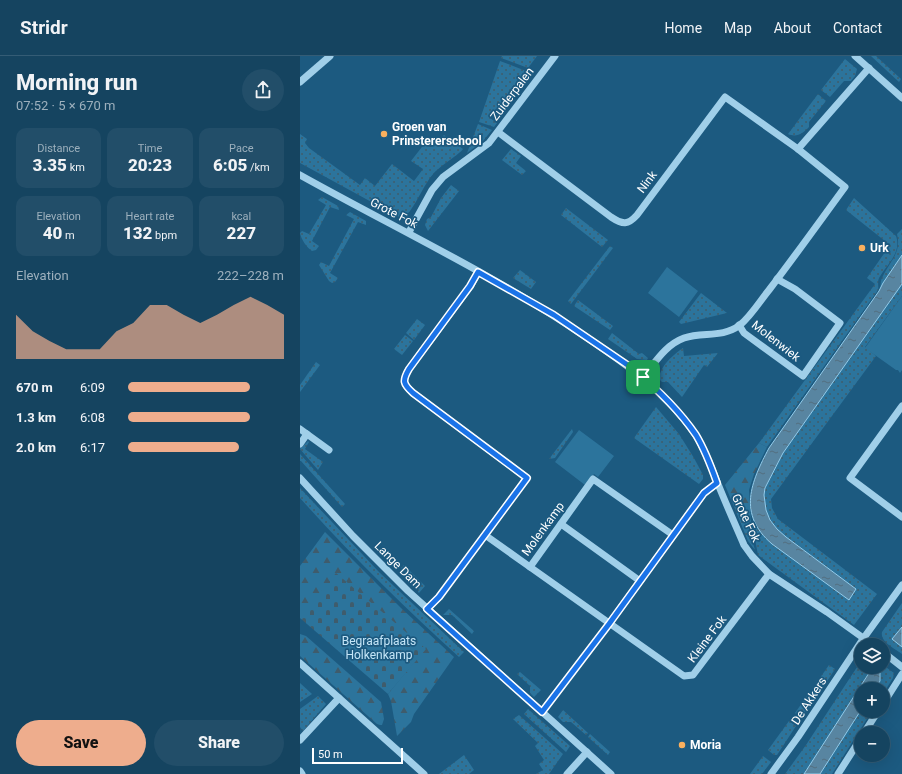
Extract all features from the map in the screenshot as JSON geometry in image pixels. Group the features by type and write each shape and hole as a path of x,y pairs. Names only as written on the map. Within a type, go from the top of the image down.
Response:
{"street":[{"path":"300,82 330,56"},
{"name":"Zuiderpalen","path":"409,232 432,190 443,177 454,168 484,148 498,132 555,56"},
{"path":"855,56 902,98"},
{"path":"798,149 869,68"},
{"name":"Nink","path":"498,132 611,217 620,222 626,223 630,222 637,215 725,97 798,149 845,187 745,320 730,330 721,333 689,336 679,340 666,349 643,377"},
{"name":"Grote Fok","path":"300,175 369,213 409,232 554,315 643,377 665,398 696,435 744,544 752,556 769,574 828,612 862,638"},
{"path":"427,609 439,597 527,478 413,393 405,386 404,382 405,376 409,369 470,286 478,272"},
{"name":"Molenwiek","path":"739,325 744,332 803,376 840,323 795,289 777,279"},
{"path":"902,406 850,478 902,517"},
{"path":"300,428 329,450"},
{"path":"300,444 307,434"},
{"name":"Lange Dam","path":"300,478 354,536 427,609 611,774"},
{"name":"Molenkamp","path":"485,535 530,567 593,479 673,535"},
{"path":"542,712 609,624 704,493 717,483"},
{"path":"561,524 640,580"},
{"name":"Kleine Fok","path":"530,567 684,676 693,675 769,574"},
{"name":"De Akkers","path":"864,638 902,585"},
{"name":"De Akkers","path":"771,774 798,737 854,653"},
{"path":"890,658 902,667"},
{"path":"300,663 424,774"},
{"path":"890,693 902,674"},
{"path":"300,740 339,698"},
{"path":"838,774 854,749"},
{"path":"567,774 587,752"}],"green space":[{"path":"502,56 537,56 528,68 501,58"},
{"path":"871,56 876,56 901,79 899,82"},
{"path":"845,59 857,69 855,76 851,81 844,81 830,97 821,90"},
{"path":"500,61 526,71 490,118 497,123 494,127 479,122"},
{"path":"818,94 826,101 809,122 809,127 797,135 788,134"},
{"path":"478,124 492,130 483,141 467,153"},
{"path":"300,134 307,139 305,143 309,148 360,185 365,178 375,186 392,164 414,181 423,169 411,161 425,143 431,147 444,135 463,149 434,173 410,211 399,217 300,163"},
{"path":"511,149 521,156 516,163 526,171 522,175 502,160"},
{"path":"451,185 459,191 428,231 425,225 427,219 431,217 441,198"},
{"path":"322,197 338,206 339,210 330,207 312,241 319,246 316,250 312,251 304,243 300,233 302,231 309,234 326,205 318,200"},
{"path":"854,198 896,236 897,248 893,258 879,278 878,290 767,447 759,443 875,284 867,278 890,245 846,210"},
{"path":"566,208 608,240 602,247 561,215"},
{"path":"350,212 366,221 366,225 358,222 330,273 338,278 332,283 329,281 319,265 321,262 329,266 354,219 346,215"},
{"path":"902,229 902,255 883,283 880,291 882,278 898,247 897,234"},
{"path":"610,246 613,248 571,304 568,301"},
{"path":"667,267 698,291 679,317 648,293"},
{"path":"520,270 536,282 531,289 513,278"},
{"path":"902,284 902,296 865,347 876,356 771,499 772,508 778,519 877,594 854,625 758,555 753,517 758,529 767,539 849,600 856,589 786,537 770,520 766,510 764,495 765,488 783,453"},
{"path":"701,293 727,313 681,324 679,322"},
{"path":"902,296 902,370 900,373 898,370 865,348"},
{"path":"578,300 613,326 610,330 574,306"},
{"path":"417,319 425,325 414,340 406,333"},
{"path":"612,333 639,354 642,353 648,358 647,360 637,359 608,339"},
{"path":"405,335 413,341 402,355 394,349"},
{"path":"683,348 684,356 718,353 707,367 704,365 682,397 668,382 662,382 659,379 664,365 671,357"},
{"path":"316,362 320,365 300,392 300,385"},
{"path":"656,407 679,434 694,458 703,475 703,479 699,484 634,438"},
{"path":"572,429 573,432 555,458 549,459"},
{"path":"579,430 614,456 598,477 594,474 585,485 555,462"},
{"path":"308,441 309,442 305,449 323,462 318,470 300,449"},
{"path":"759,443 767,447 754,474 749,490 751,522 739,519 725,485"},
{"path":"300,454 345,504 342,507 300,461"},
{"path":"300,488 379,572 464,652 459,657 418,619 338,539 300,498"},
{"path":"739,519 751,522 752,540 755,550 748,541"},
{"path":"325,532 401,608 454,657 414,714 411,722 397,736 391,701 388,694 425,649 300,618 300,566"},
{"path":"404,565 425,586 419,593 418,584 401,568"},
{"name":"Begraafplaats Holkenkamp","path":"336,573 426,649 388,694 300,618"},
{"path":"902,603 902,627 892,639 902,647 902,654 890,645 890,638 883,638 882,632"},
{"path":"449,609 474,631 472,634 452,615 443,615"},
{"path":"300,634 306,636 381,702 384,719 382,725 377,724 300,656"},
{"path":"829,665 835,669 822,689 815,685"},
{"path":"890,670 894,673 890,683 880,681 870,674 890,674"},
{"path":"520,672 541,690 534,697 530,693 530,686 517,674"},
{"path":"854,672 854,674 868,674 863,682 854,682 854,696 804,774 785,774"},
{"path":"300,683 312,694 300,702"},
{"path":"809,693 816,697 802,718 795,713"},
{"path":"318,696 326,704 303,731 300,727 300,709"},
{"path":"528,709 570,746 566,752 524,714"},
{"path":"563,710 588,733 586,735 571,722 563,722 558,717"},
{"path":"519,715 563,754 549,774 536,774 543,770 539,764 544,760 535,746 538,743 513,719"},
{"path":"856,718 868,718 862,726 854,726 854,739 832,774 820,774"},
{"path":"789,721 796,726 777,755 774,755 768,750"},
{"path":"590,734 610,752 608,755 588,737"},
{"path":"464,755 474,770 469,774 439,774"},
{"path":"763,756 771,762 762,774 750,774"}],"water":[{"path":"902,255 902,284 783,453 765,488 764,495 766,510 770,520 786,537 856,589 849,600 772,544 761,533 754,521 751,509 751,498 757,473 769,448 879,291"},
{"path":"902,627 902,647 892,639"},
{"path":"868,674 880,674 879,682 863,682"},
{"path":"854,696 854,718 856,718 820,774 804,774"}],"place":[{"name":"Groen van Prinstererschool","path":"384,134"},
{"name":"Urk","path":"862,248"},
{"name":"Moria","path":"682,745"}],"route":[{"path":"478,272 554,315 643,377 665,398 696,435 717,483 704,493 609,624 542,712 427,609 439,597 527,478 413,393 405,386 405,376 470,286 478,272"}]}
